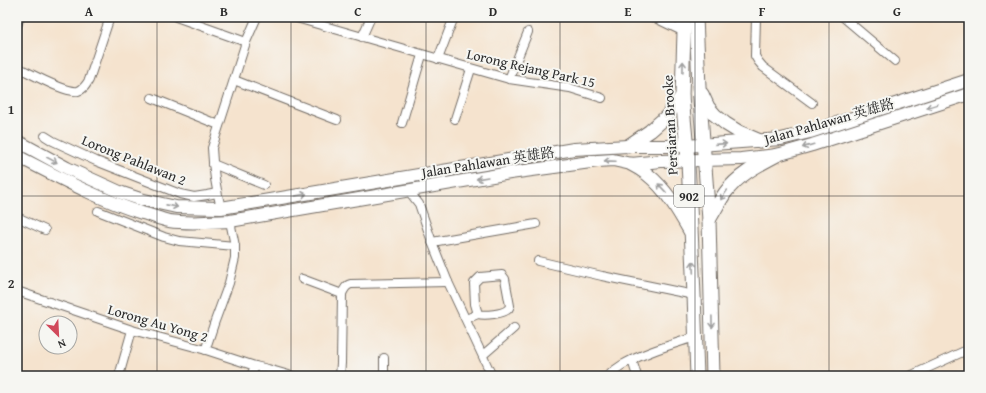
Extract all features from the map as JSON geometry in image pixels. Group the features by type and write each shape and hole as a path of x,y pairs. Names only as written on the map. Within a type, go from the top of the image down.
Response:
{"main road":[{"name":"Persiaran Brooke","path":"683,17 682,96 688,161 697,376"},
{"name":"902","path":"696,17 699,87 709,220 713,376"},
{"name":"Jalan Pahlawan 英雄路","path":"17,142 67,168 122,193 140,199 176,208 221,208 574,149 628,146 686,146 781,139 810,132 969,80"},
{"path":"699,87 708,107 715,115 739,132 760,141"},
{"name":"Jalan Pahlawan 英雄路","path":"17,156 103,199 128,208 168,220 193,223 230,221 430,186 598,161 613,160 631,164 661,161 741,159 777,155 969,94"},
{"path":"628,146 650,132 666,117 682,96"},
{"path":"709,220 725,193 739,178 754,167 777,155"},
{"path":"631,164 648,174 662,188 675,204 691,232"}],"street":[{"path":"17,26 20,17"},
{"path":"17,66 54,85 78,91 84,88 89,80 110,17"},
{"path":"176,17 246,42"},
{"path":"221,208 217,193 212,148 246,42 257,17"},
{"name":"Lorong Rejang Park 15","path":"293,17 509,79 570,88 602,98"},
{"path":"362,37 371,17"},
{"path":"438,59 454,17"},
{"path":"653,17 684,32"},
{"path":"756,17 755,56 758,61 763,67 812,103"},
{"path":"843,17 895,61"},
{"path":"509,79 528,32"},
{"path":"402,123 422,54"},
{"path":"455,119 471,69"},
{"path":"234,80 337,120"},
{"path":"152,98 219,125"},
{"name":"Lorong Pahlawan 2","path":"45,136 96,160 180,194 194,197 217,193"},
{"path":"213,164 264,185"},
{"path":"419,204 421,198 430,186"},
{"path":"408,190 419,204 448,282 492,376"},
{"path":"98,211 164,237 179,241 235,246"},
{"path":"17,217 44,230"},
{"path":"206,350 236,258 230,221"},
{"path":"432,242 536,224"},
{"path":"538,261 694,295"},
{"path":"466,319 478,314 483,316 504,312 508,309 510,306 505,279 502,274 480,278 474,283 475,304 478,314"},
{"path":"302,279 342,294"},
{"path":"340,376 342,294 344,289 349,284 448,282"},
{"name":"Lorong Au Yong 2","path":"17,291 132,330 206,350 292,376"},
{"path":"483,355 514,328"},
{"path":"119,376 132,330"},
{"path":"608,376 621,365 632,360 695,337"},
{"path":"910,376 969,349"},
{"path":"384,358 384,376"},
{"path":"632,360 636,376"},
{"path":"251,376 255,366"}]}
